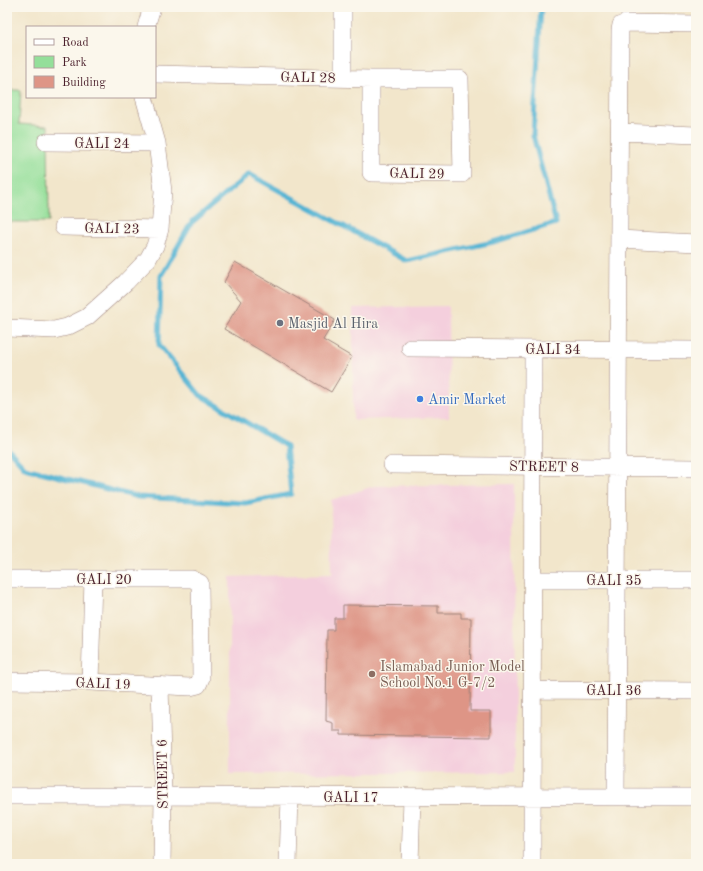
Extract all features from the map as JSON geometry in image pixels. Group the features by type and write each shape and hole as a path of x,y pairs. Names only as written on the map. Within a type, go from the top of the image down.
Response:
{"street":[{"path":"147,26 152,7"},
{"path":"343,7 343,78"},
{"path":"616,797 620,30 621,25 626,23 696,24"},
{"name":"GALI 28","path":"156,74 371,79 460,79 462,174"},
{"name":"GALI 29","path":"371,79 371,173 462,174"},
{"path":"12,328 54,330 87,317 126,282 148,259 155,246 160,228 163,191 157,143 144,98"},
{"path":"620,132 696,135"},
{"name":"GALI 24","path":"46,142 157,143"},
{"name":"GALI 23","path":"63,227 160,228"},
{"path":"619,240 696,243"},
{"name":"GALI 34","path":"410,348 696,350"},
{"path":"532,864 533,349"},
{"name":"STREET 8","path":"392,465 696,468"},
{"name":"GALI 20","path":"7,579 192,579 200,583 201,678 198,685"},
{"path":"90,682 93,579"},
{"name":"GALI 35","path":"532,580 696,580"},
{"name":"GALI 19","path":"7,681 90,682 190,687 198,685"},
{"name":"STREET 6","path":"160,685 162,864"},
{"name":"GALI 36","path":"532,690 696,691"},
{"name":"GALI 17","path":"7,796 696,798"},
{"path":"288,864 290,796"},
{"path":"410,864 412,797"}],"shaded area":[{"name":"Amir Market","path":"448,306 449,417 353,420 353,308"},
{"name":"Islamabad Junior Model School No.1 G-7/2","path":"514,484 515,772 230,774 230,577 332,574 331,500 374,486"}],"green space":[{"path":"7,90 21,90 19,124 48,126 49,222 7,222"}],"building":[{"name":"Masjid Al Hira","path":"235,262 335,320 323,340 352,357 331,392 224,329 241,301 224,282"},
{"name":"Islamabad Junior Model School No.1 G-7/2","path":"343,605 438,606 438,613 461,613 461,618 471,618 470,711 491,711 491,737 341,735 341,731 333,731 333,723 326,721 327,630 334,630 334,618 343,618"}],"waterway":[{"path":"7,448 25,468 138,497 245,503 291,494 286,446 200,395 159,345 161,276 191,223 249,174 407,261 493,242 556,223 533,135 541,7"}],"place":[{"name":"Masjid Al Hira","path":"280,323"},
{"name":"Amir Market","path":"420,399"},
{"name":"Islamabad Junior Model School No.1 G-7/2","path":"372,674"}]}
